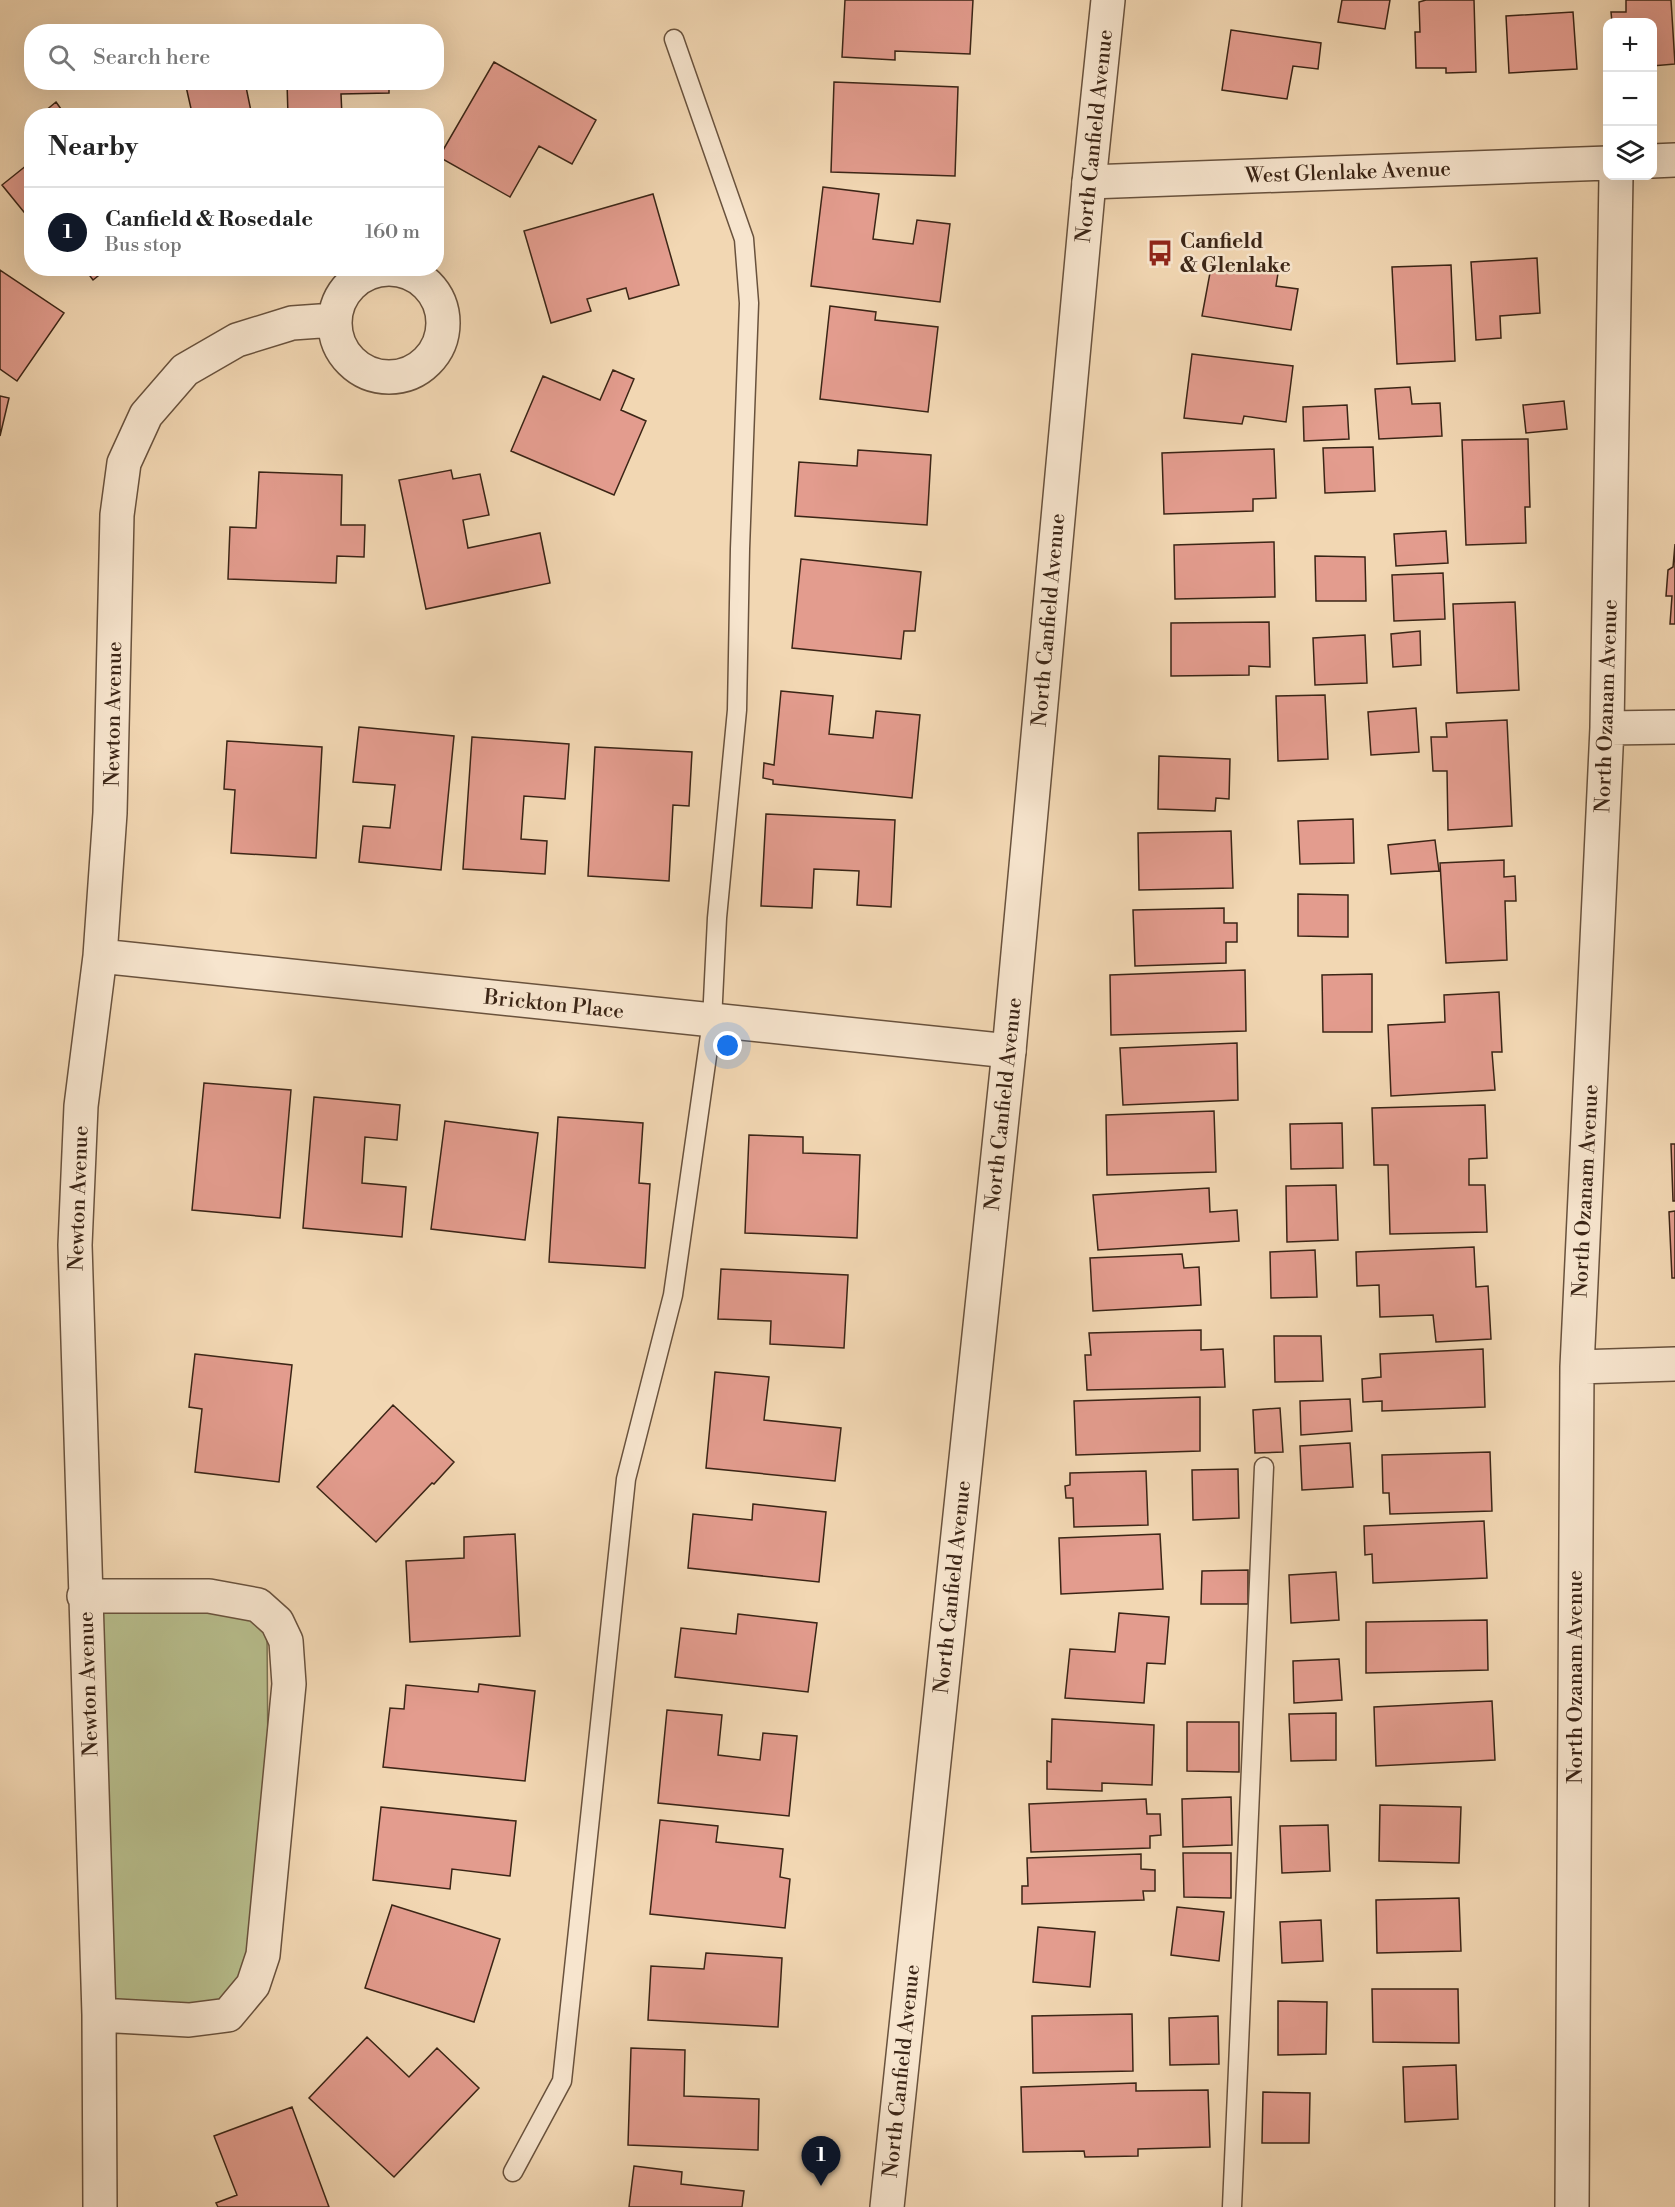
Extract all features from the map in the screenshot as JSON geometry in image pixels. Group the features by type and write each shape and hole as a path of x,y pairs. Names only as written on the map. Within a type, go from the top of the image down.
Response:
{"street":[{"name":"North Canfield Avenue","path":"886,2207 1009,1051 1089,182 1108,0"},
{"path":"1657,161 1675,160"},
{"name":"West Glenlake Avenue","path":"1089,182 1603,163"},
{"name":"North Ozanam Avenue","path":"1572,2207 1577,1367 1607,728 1616,180"},
{"name":"Newton Avenue","path":"100,2207 99,2015 84,1596 75,1245 81,1106 100,956 110,813 117,515 124,463 146,415 185,370 237,340 292,324 334,320"},
{"path":"1607,728 1675,727"},
{"name":"Brickton Place","path":"100,956 1009,1051"},
{"path":"1577,1367 1675,1364"},
{"path":"84,1596 208,1596 258,1605 277,1622 286,1641 289,1684 263,1955 253,1986 228,2015 189,2020 99,2015"}],"lane":[{"path":"513,2172 562,2081 626,1479 673,1294 712,1021 717,918 737,710 749,303 744,239 674,39"},
{"path":"1232,2207 1264,1467"}],"green space":[{"path":"238,1603 267,1633 269,1904 228,2015 99,2015 85,1608"}],"building":[{"path":"845,0 973,0 970,54 895,51 895,60 842,57"},
{"path":"1342,0 1390,0 1385,29 1338,22"},
{"path":"1474,0 1476,72 1446,73 1446,68 1416,68 1415,32 1420,32 1419,2"},
{"path":"1626,0 1671,0 1675,64 1657,66 1657,18 1612,18 1611,12 1626,12"},
{"path":"1573,12 1577,69 1509,73 1506,16"},
{"path":"1231,30 1321,43 1318,69 1293,66 1287,99 1222,90"},
{"path":"494,62 596,120 572,164 539,146 510,197 444,160 444,148"},
{"path":"834,82 958,87 955,176 831,172"},
{"path":"187,90 247,90 250,108 191,108"},
{"path":"287,90 389,90 389,93 341,94 342,108 288,108"},
{"path":"56,102 60,108 49,108"},
{"path":"24,167 24,212 2,185"},
{"path":"823,187 879,194 873,239 913,244 917,220 950,224 940,302 811,286"},
{"path":"653,194 679,285 629,299 626,288 587,299 591,311 551,323 524,231"},
{"path":"1537,258 1540,313 1500,316 1501,338 1476,340 1471,262"},
{"path":"1212,262 1278,273 1276,286 1298,289 1291,330 1202,316"},
{"path":"1451,265 1455,361 1397,364 1392,267"},
{"path":"0,270 64,313 17,381 0,369"},
{"path":"830,306 876,312 875,320 938,327 928,412 820,399"},
{"path":"1192,354 1293,366 1286,422 1244,416 1242,424 1184,418"},
{"path":"613,370 634,379 621,410 646,421 614,495 511,451 543,376 600,400"},
{"path":"1410,387 1412,404 1440,403 1442,436 1379,439 1375,389"},
{"path":"0,396 9,398 0,436"},
{"path":"1564,401 1567,429 1526,433 1523,405"},
{"path":"1347,405 1349,439 1304,441 1303,407"},
{"path":"1528,439 1530,507 1525,507 1526,543 1466,545 1462,440"},
{"path":"1373,447 1375,491 1325,493 1323,448"},
{"path":"1274,449 1276,498 1253,499 1253,511 1164,514 1162,453"},
{"path":"858,450 931,455 927,525 795,516 799,462 857,466"},
{"path":"451,470 453,479 480,474 489,515 463,520 468,548 540,533 550,583 426,609 399,480"},
{"path":"259,472 342,475 341,525 365,525 364,557 337,556 336,583 228,579 230,527 256,528"},
{"path":"1446,531 1448,563 1396,566 1394,534"},
{"path":"1274,542 1275,597 1175,599 1174,545"},
{"path":"1675,544 1675,624 1670,624 1672,596 1666,596 1668,570 1673,567"},
{"path":"1315,556 1365,557 1366,601 1316,601"},
{"path":"801,559 921,572 915,631 904,631 901,659 792,648"},
{"path":"1443,573 1445,619 1394,621 1392,575"},
{"path":"1515,602 1519,690 1457,693 1453,604"},
{"path":"1269,622 1270,667 1249,666 1249,675 1171,676 1171,623"},
{"path":"1420,631 1421,665 1393,667 1391,634"},
{"path":"1365,635 1367,683 1315,685 1313,638"},
{"path":"781,691 833,696 829,734 873,738 876,711 920,715 912,798 773,784 773,780 763,778 764,763 774,765"},
{"path":"1325,695 1328,759 1278,761 1276,696"},
{"path":"1416,708 1419,752 1371,755 1368,712"},
{"path":"1507,720 1512,826 1448,830 1447,771 1433,771 1431,737 1447,737 1446,723"},
{"path":"359,727 454,736 441,870 359,862 363,826 390,828 395,785 353,782"},
{"path":"472,737 569,744 565,799 524,796 521,839 547,841 545,874 463,869"},
{"path":"227,741 322,747 316,858 231,853 235,790 224,789"},
{"path":"595,747 692,752 689,806 673,805 669,881 588,876"},
{"path":"1159,756 1230,759 1229,799 1216,798 1215,811 1158,809"},
{"path":"766,814 895,820 891,907 857,905 859,871 814,869 812,908 761,906"},
{"path":"1353,819 1354,863 1300,864 1298,821"},
{"path":"1231,831 1233,888 1139,890 1138,833"},
{"path":"1435,840 1439,871 1391,874 1388,845"},
{"path":"1504,860 1504,877 1515,876 1516,901 1505,901 1507,960 1446,963 1440,863"},
{"path":"1298,894 1348,895 1348,937 1298,936"},
{"path":"1224,908 1224,923 1237,923 1237,942 1226,942 1226,963 1135,966 1133,910"},
{"path":"1245,970 1246,1031 1111,1035 1110,975"},
{"path":"1372,974 1372,1032 1323,1032 1322,975"},
{"path":"1499,992 1502,1052 1492,1052 1495,1090 1391,1096 1388,1025 1445,1022 1444,995"},
{"path":"1237,1043 1238,1100 1123,1105 1120,1048"},
{"path":"204,1083 291,1090 280,1218 192,1210"},
{"path":"314,1097 400,1105 397,1140 365,1137 362,1183 406,1187 402,1237 303,1228"},
{"path":"1485,1105 1487,1158 1469,1159 1469,1185 1485,1185 1487,1232 1390,1234 1388,1165 1374,1165 1372,1108"},
{"path":"1214,1111 1216,1172 1107,1175 1106,1115"},
{"path":"558,1117 643,1123 639,1183 650,1184 645,1268 549,1262"},
{"path":"445,1121 538,1133 525,1240 431,1229"},
{"path":"1342,1123 1343,1168 1291,1169 1290,1124"},
{"path":"749,1135 803,1137 803,1153 860,1155 857,1238 745,1233"},
{"path":"1671,1144 1675,1144 1675,1201 1673,1201"},
{"path":"1336,1185 1338,1240 1287,1242 1286,1186"},
{"path":"1209,1188 1210,1212 1237,1210 1239,1241 1098,1250 1093,1195"},
{"path":"1675,1211 1675,1278 1672,1278 1669,1212"},
{"path":"1474,1247 1476,1287 1488,1286 1491,1339 1436,1342 1433,1315 1380,1317 1379,1285 1357,1286 1356,1252"},
{"path":"1315,1250 1317,1297 1271,1298 1270,1252"},
{"path":"1182,1254 1184,1268 1199,1267 1201,1305 1093,1311 1090,1258"},
{"path":"721,1269 848,1275 844,1348 770,1344 771,1321 718,1319"},
{"path":"1201,1330 1201,1350 1223,1349 1225,1387 1087,1390 1085,1355 1091,1355 1089,1333"},
{"path":"1274,1336 1321,1336 1323,1381 1275,1382"},
{"path":"1483,1349 1485,1407 1382,1411 1382,1401 1363,1402 1362,1379 1381,1377 1380,1354"},
{"path":"195,1354 292,1365 279,1482 195,1472 202,1409 189,1407"},
{"path":"715,1372 769,1377 764,1420 841,1428 835,1481 706,1468"},
{"path":"1200,1397 1200,1451 1076,1455 1074,1401"},
{"path":"1350,1399 1352,1431 1301,1435 1300,1401"},
{"path":"393,1405 454,1462 376,1542 317,1487"},
{"path":"1280,1408 1283,1452 1255,1453 1253,1410"},
{"path":"1350,1443 1353,1487 1302,1490 1300,1446"},
{"path":"1490,1452 1492,1511 1390,1514 1389,1493 1383,1493 1382,1455"},
{"path":"1238,1469 1239,1518 1193,1520 1192,1470"},
{"path":"1146,1471 1148,1525 1074,1527 1073,1498 1066,1498 1065,1486 1070,1485 1070,1473"},
{"path":"753,1504 826,1512 819,1582 688,1568 693,1514 752,1520"},
{"path":"1484,1521 1487,1578 1373,1583 1372,1554 1365,1555 1364,1526"},
{"path":"515,1534 520,1636 410,1642 406,1561 464,1558 464,1537"},
{"path":"1160,1534 1163,1589 1061,1594 1059,1538"},
{"path":"1248,1570 1248,1604 1201,1604 1202,1571"},
{"path":"1336,1572 1339,1620 1291,1623 1289,1575"},
{"path":"1119,1613 1169,1617 1165,1664 1147,1663 1144,1703 1065,1698 1070,1649 1115,1652"},
{"path":"738,1614 817,1623 808,1692 675,1677 681,1628 736,1634"},
{"path":"1487,1620 1488,1670 1366,1673 1366,1622"},
{"path":"1339,1659 1342,1700 1294,1703 1293,1661"},
{"path":"479,1684 535,1691 525,1781 383,1767 390,1708 404,1709 406,1685 478,1692"},
{"path":"1492,1701 1495,1760 1376,1766 1374,1707"},
{"path":"667,1710 722,1715 718,1755 760,1760 763,1733 797,1736 789,1816 658,1803"},
{"path":"1336,1713 1336,1760 1291,1761 1289,1714"},
{"path":"1052,1719 1154,1725 1152,1785 1102,1783 1102,1791 1047,1789 1047,1761 1051,1762"},
{"path":"1187,1722 1239,1722 1239,1772 1187,1771"},
{"path":"1231,1797 1232,1845 1183,1847 1182,1799"},
{"path":"1146,1799 1147,1814 1160,1814 1161,1835 1150,1836 1150,1848 1031,1852 1029,1804"},
{"path":"1380,1805 1461,1807 1459,1863 1379,1861"},
{"path":"381,1807 516,1821 510,1876 452,1869 450,1889 373,1880"},
{"path":"660,1820 718,1826 716,1842 783,1849 780,1877 790,1879 785,1928 650,1914"},
{"path":"1328,1825 1330,1871 1282,1873 1280,1826"},
{"path":"1183,1853 1231,1853 1231,1898 1184,1897"},
{"path":"1141,1854 1141,1869 1155,1870 1155,1891 1143,1891 1144,1900 1022,1904 1022,1886 1028,1886 1027,1858"},
{"path":"1459,1898 1461,1951 1377,1953 1376,1900"},
{"path":"392,1905 500,1939 474,2022 365,1988"},
{"path":"1177,1907 1224,1912 1219,1961 1171,1955"},
{"path":"1321,1920 1323,1961 1282,1963 1280,1922"},
{"path":"1038,1927 1095,1932 1090,1987 1033,1982"},
{"path":"706,1953 782,1958 778,2027 648,2020 651,1966 704,1969"},
{"path":"1372,1989 1458,1989 1459,2043 1373,2042"},
{"path":"1278,2001 1327,2002 1326,2054 1278,2055"},
{"path":"1132,2014 1133,2071 1033,2073 1032,2016"},
{"path":"1218,2016 1219,2064 1170,2065 1169,2018"},
{"path":"367,2037 409,2077 437,2048 479,2088 394,2177 309,2098"},
{"path":"631,2048 685,2050 684,2096 759,2099 758,2150 628,2145"},
{"path":"1456,2065 1458,2119 1405,2122 1403,2067"},
{"path":"1136,2083 1136,2091 1208,2090 1210,2147 1138,2149 1138,2156 1085,2157 1084,2151 1023,2152 1021,2087"},
{"path":"1263,2092 1310,2093 1309,2143 1262,2143"},
{"path":"292,2107 329,2207 218,2207 216,2203 237,2195 214,2136"},
{"path":"634,2166 682,2172 681,2184 744,2191 742,2207 629,2207"}],"place":[{"name":"Canfield & Glenlake","path":"1160,253"},
{"name":"Canfield & Rosedale","path":"821,2186"}]}
